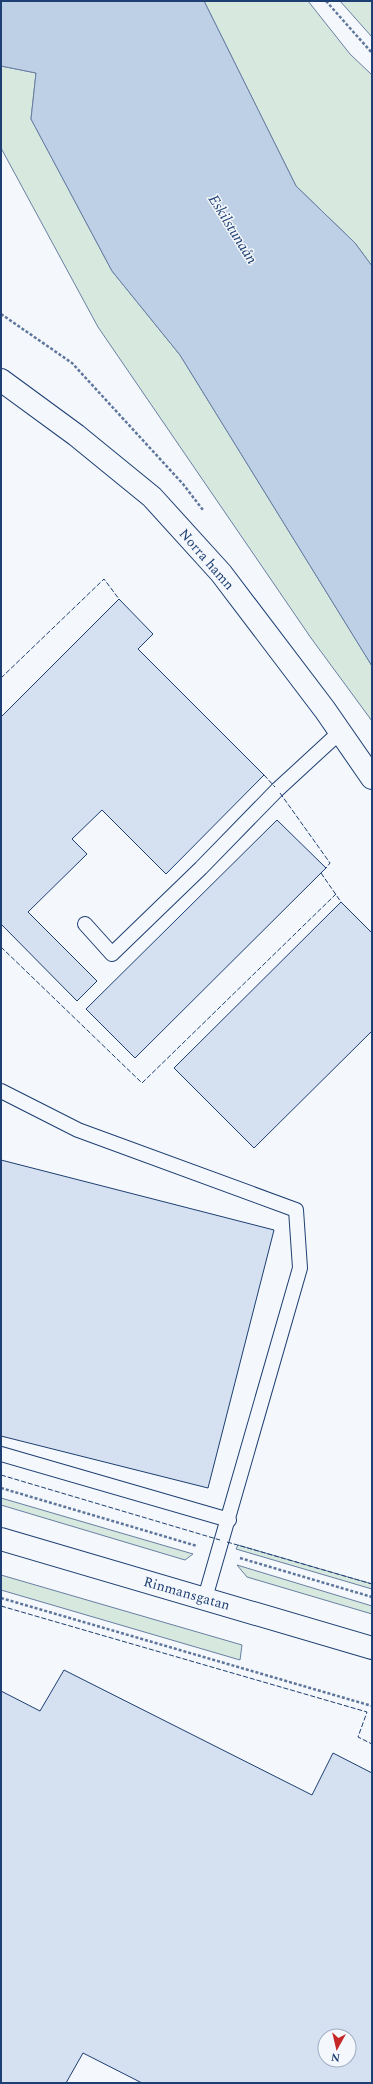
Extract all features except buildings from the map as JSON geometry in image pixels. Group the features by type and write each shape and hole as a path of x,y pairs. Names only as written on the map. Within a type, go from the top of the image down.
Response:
{"street":[{"name":"Norra hamn","path":"1,380 76,435 152,497 221,573 340,732 372,778"},
{"name":"Rinmansgatan","path":"1,1539 372,1648"}],"lane":[{"path":"85,924 112,954 202,868 277,790 340,732"},
{"path":"1,1091 78,1130 296,1210 300,1268 229,1520 205,1598"},
{"path":"1,1454 229,1520"}],"path":[{"path":"326,1 372,53"},
{"path":"1,1488 372,1597"},
{"path":"1,1598 372,1706"}],"shaded area":[{"path":"204,1 308,1 350,54 372,75 372,266 355,243 296,186"},
{"path":"340,1 372,1 372,37"},
{"path":"1,66 36,73 31,119 112,271 180,355 372,666 372,721 311,638 98,327 1,148"},
{"path":"1,1498 193,1554 185,1560 1,1505"},
{"path":"238,1545 372,1584 372,1589 236,1549"},
{"path":"237,1565 372,1606 372,1614 247,1577"},
{"path":"1,1575 242,1645 240,1660 1,1590"}],"water":[{"name":"Eskilstunaån","path":"1,1 204,1 296,186 355,243 372,266 372,666 180,355 112,271 31,119 36,73 1,66"}],"fence":[{"path":"1,678 104,579 119,599"},
{"path":"264,775 275,787"},
{"path":"280,793 330,863 326,868"},
{"path":"321,873 341,902"},
{"path":"1,947 142,1083 336,894"},
{"path":"1,1475 220,1540"},
{"path":"227,1542 372,1584"},
{"path":"1,1606 367,1712 358,1737 372,1744"}]}
